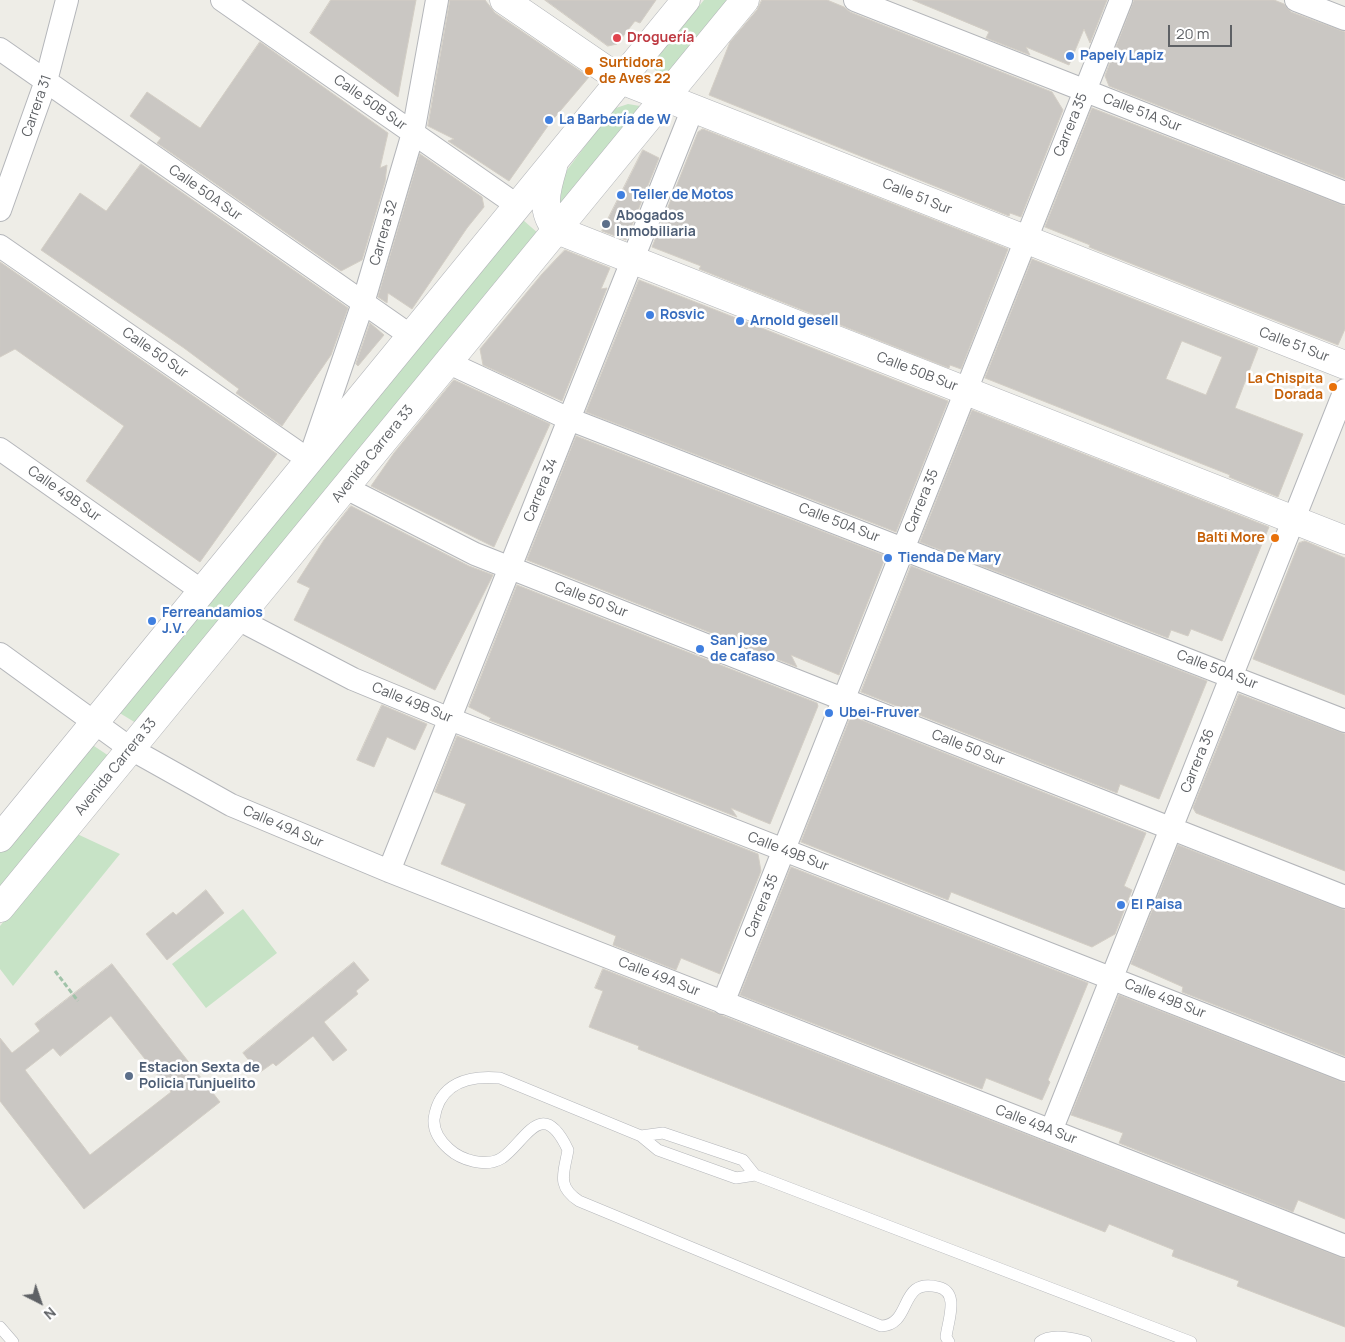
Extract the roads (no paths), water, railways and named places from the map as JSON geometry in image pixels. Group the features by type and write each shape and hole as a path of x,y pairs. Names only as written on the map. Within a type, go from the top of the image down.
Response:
{"main road":[{"name":"Calle 51 Sur","path":"504,0 621,80 1345,365"},
{"path":"0,838 686,0"},
{"name":"Avenida Carrera 33","path":"0,908 745,0"},
{"path":"554,161 545,200 548,216 557,230"},
{"name":"Calle 50B Sur","path":"557,230 1345,540"}],"street":[{"name":"Carrera 31","path":"0,210 46,81 66,0"},
{"name":"Calle 50B Sur","path":"222,0 518,206"},
{"name":"Carrera 32","path":"309,460 363,303 413,133 437,0"},
{"name":"Calle 51A Sur","path":"855,0 1345,193"},
{"name":"Carrera 35","path":"723,1003 1120,0"},
{"path":"1296,0 1345,20"},
{"name":"Calle 50A Sur","path":"0,49 411,336"},
{"name":"Carrera 34","path":"389,871 693,108"},
{"name":"Calle 50 Sur","path":"0,246 309,460"},
{"name":"Calle 50A Sur","path":"449,363 569,418 1345,721"},
{"name":"Carrera 36","path":"1051,1131 1345,390"},
{"name":"Calle 49B Sur","path":"0,449 202,590"},
{"name":"Calle 50 Sur","path":"346,488 475,554 1345,897"},
{"name":"Calle 49B Sur","path":"238,619 353,679 1345,1070"},
{"name":"Calle 49A Sur","path":"0,654 131,749 232,805 389,871 1345,1246"}],"lane":[{"path":"948,1342 946,1337 951,1296 946,1289 925,1284 917,1287 897,1320 890,1326 881,1326 578,1201 567,1194 563,1183 568,1150 555,1130 543,1124 530,1128 501,1158 479,1163 455,1154 438,1139 434,1120 442,1096 460,1081 480,1076 500,1078 642,1136 658,1150 736,1178 755,1175 1191,1342"},
{"path":"642,1136 662,1132 743,1160 755,1175"},
{"path":"0,1327 13,1342"},
{"path":"1040,1342 1044,1339 1062,1337 1086,1342"}],"place":[{"name":"Droguería","path":"617,38"},
{"name":"Papely Lapiz","path":"1070,56"},
{"name":"Surtidora de Aves 22","path":"589,71"},
{"name":"La Barbería de W","path":"549,120"},
{"name":"Teller de Motos","path":"621,195"},
{"name":"Abogados Inmobiliaria","path":"606,224"},
{"name":"Rosvic","path":"650,315"},
{"name":"Arnold gesell","path":"740,321"},
{"name":"La Chispita Dorada","path":"1333,387"},
{"name":"Balti More","path":"1275,538"},
{"name":"Tienda De Mary","path":"888,558"},
{"name":"Ferreandamios J.V.","path":"152,621"},
{"name":"San jose de cafaso","path":"700,649"},
{"name":"Ubei-Fruver","path":"829,713"},
{"name":"El Paisa","path":"1121,905"},
{"name":"Estacion Sexta de Policia Tunjuelito","path":"129,1076"}]}
